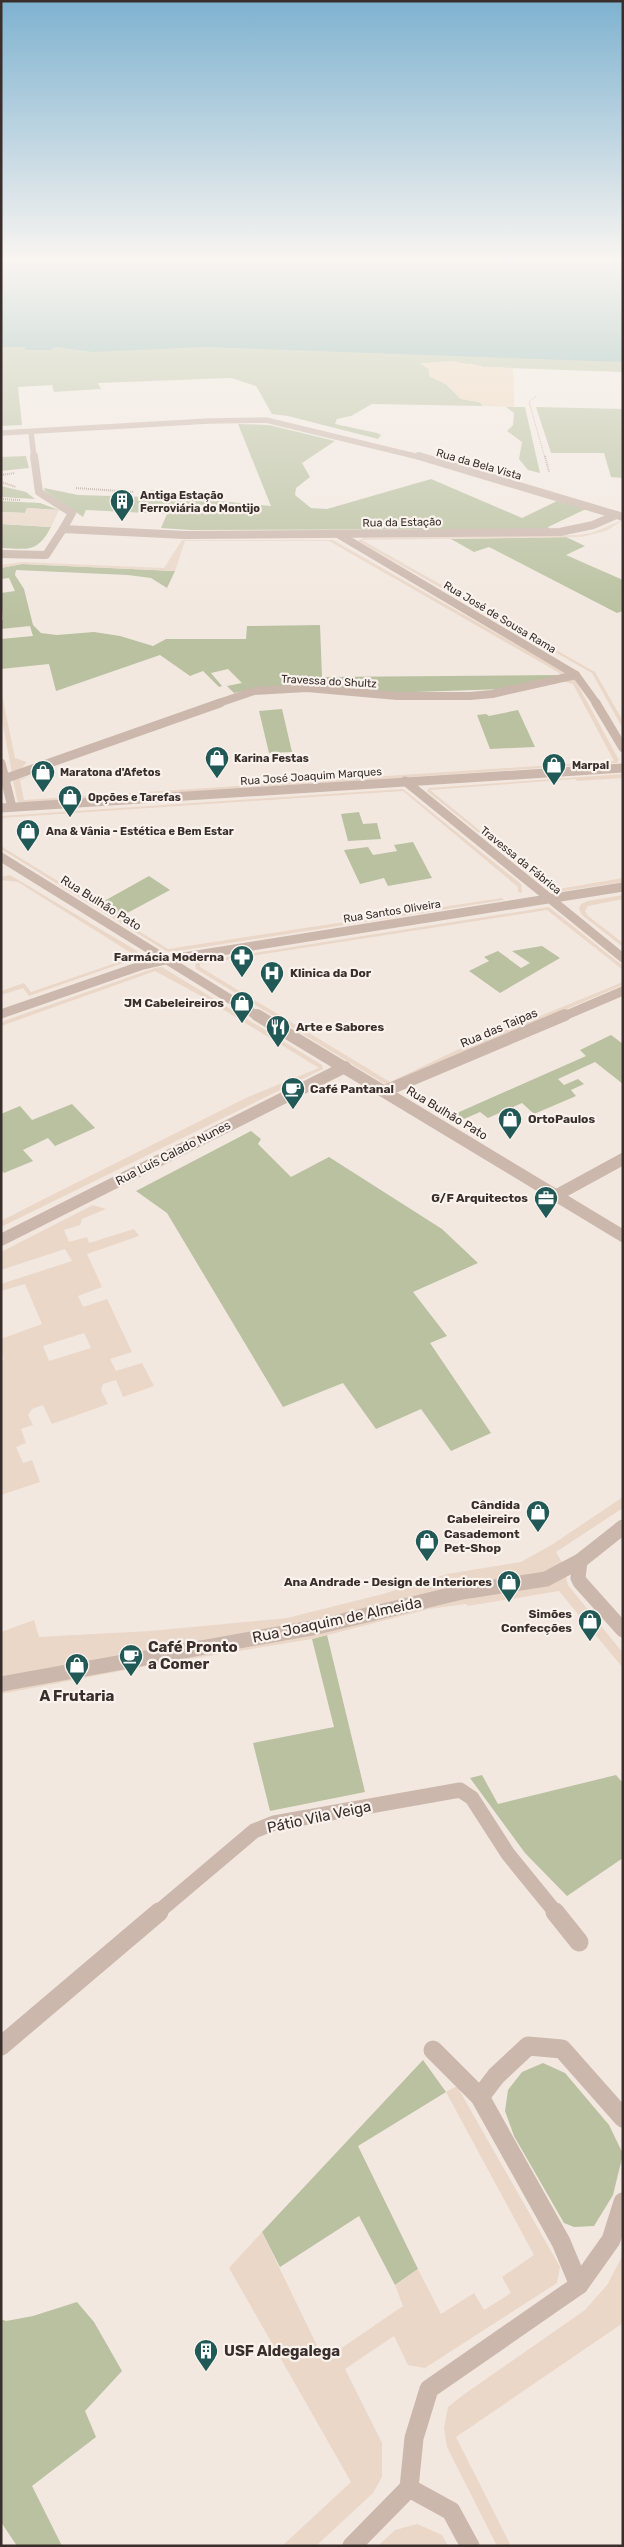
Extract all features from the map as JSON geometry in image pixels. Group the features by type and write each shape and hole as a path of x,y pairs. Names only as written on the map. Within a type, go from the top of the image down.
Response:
{"street":[{"name":"Rua da Bela Vista","path":"1,433 209,421 266,420 404,452 620,516"},
{"path":"1,554 46,555 72,513 61,504 50,501 38,489 31,432"},
{"name":"Rua da Estação","path":"63,529 186,534 560,532 593,525 620,516"},
{"name":"Rua José de Sousa Rama","path":"338,534 576,675 600,708 623,748"},
{"name":"Travessa do Shultz","path":"4,779 254,691 307,688 404,696 470,696 492,694 576,675"},
{"path":"68,758 76,746"},
{"path":"1,763 12,808"},
{"name":"Rua José Joaquim Marques","path":"1,808 623,768"},
{"name":"Travessa da Fábrica","path":"405,781 623,958"},
{"name":"Rua Bulhão Pato","path":"1,857 165,960 623,1236"},
{"path":"1,869 15,865"},
{"name":"Rua Santos Oliveira","path":"1,1014 142,965 165,960 623,887"},
{"name":"Rua das Taipas","path":"385,1092 623,991"},
{"name":"Rua Luís Calado Nunes","path":"1,1240 345,1067"},
{"path":"556,1195 623,1159"},
{"name":"Rua Joaquim de Almeida","path":"1,1684 317,1627 462,1592 546,1580 580,1561 623,1527"},
{"path":"580,1561 578,1578 580,1582 623,1630"},
{"name":"Pátio Vila Veiga","path":"1,2046 254,1832 274,1823 460,1790 472,1798 508,1854 579,1942"},
{"path":"480,2096 496,2076 528,2046 562,2049 623,2118"},
{"path":"433,2050 480,2096 561,2242 579,2285"},
{"path":"352,2546 409,2488 414,2438 429,2390 579,2285 611,2240 623,2202"},
{"path":"409,2488 451,2511 470,2546"}],"path":[{"path":"536,396 529,402 549,471 544,492"},
{"path":"38,489 134,492"}],"green space":[{"path":"1,381 155,381 98,383 101,389 54,392 52,385 18,387 22,425 1,426"},
{"path":"240,381 439,381 446,384 461,399 480,402 483,406 372,404 351,416 337,419 335,424 377,433 381,435 378,439 288,416 272,414 256,386"},
{"path":"506,407 525,407 540,473 528,470 519,459 522,442 507,431 513,425 514,413"},
{"path":"536,407 623,409 623,478 611,477 604,453 551,453"},
{"path":"238,424 269,425 335,441 302,463 310,477 296,488 295,495 311,508 327,509 431,479 522,518 557,501 586,509 548,527 550,529 190,530 161,528 167,514 86,510 83,517 45,491 44,488 78,495 145,497 151,490 184,493 187,498 271,506"},
{"path":"26,456 29,468 1,471 1,457"},
{"path":"1,486 26,492 35,499 1,497"},
{"path":"1,501 40,503 59,510 27,508 25,513 1,512"},
{"path":"1,524 51,527 41,541 31,548 1,548"},
{"path":"566,537 585,546 566,555 623,580 623,611 617,613 489,547 474,552 451,539"},
{"path":"22,564 175,571 167,588 151,578 128,575 16,570 15,575 24,589 33,625 41,633 57,635 94,632 120,636 153,646 166,639 246,639 247,626 320,625 322,677 560,675 504,689 385,693 253,689 234,693 227,686 242,683 228,669 211,673 222,686 219,687 203,671 190,676 160,655 56,691 49,664 1,669 1,639 33,636 30,626 1,629 1,620 3,620 1,593 15,591 9,578 1,579 1,568"},
{"path":"282,709 292,752 269,753 259,711"},
{"path":"518,710 535,747 490,749 477,715 486,714 489,716"},
{"path":"359,812 363,824 377,823 381,839 348,841 341,814"},
{"path":"413,842 432,878 388,886 384,878 360,884 344,850 368,847 373,855 397,851 394,845"},
{"path":"149,876 170,890 118,918 97,905"},
{"path":"542,946 560,958 500,993 469,971 489,961 484,957 498,951 521,968 530,963 512,951"},
{"path":"611,1035 623,1044 623,1084 595,1062 558,1079 564,1085 578,1079 584,1084 571,1090 576,1096 534,1114 522,1103 488,1118 480,1112 457,1122 448,1117 586,1056 580,1050"},
{"path":"72,1104 95,1128 55,1146 48,1138 23,1150 33,1161 4,1173 1,1170 1,1114 20,1106 32,1120"},
{"path":"251,1131 261,1139 258,1144 291,1177 329,1157 442,1229 478,1263 413,1292 447,1336 430,1343 491,1433 451,1451 421,1409 376,1429 343,1383 283,1407 167,1213 136,1191"},
{"path":"327,1635 365,1792 270,1811 253,1743 334,1727 312,1639"},
{"path":"482,1775 498,1804 616,1775 623,1783 623,1858 567,1896 525,1853 470,1778"},
{"path":"423,2060 446,2092 358,2146 418,2269 395,2285 359,2216 280,2267 262,2232"},
{"path":"543,2063 565,2073 609,2125 623,2154 613,2195 594,2226 574,2227 564,2223 514,2136 505,2111 508,2090 522,2072"},
{"path":"77,2302 94,2322 122,2371 85,2411 96,2437 32,2486 62,2546 17,2546 1,2522 1,2319 6,2321 33,2316"}],"sand":[{"path":"439,381 513,381 514,407 483,406 480,402 461,399 446,384"}],"shaded area":[{"path":"27,508 59,510 51,527 1,524 1,512 25,513"},
{"path":"623,520 606,531 581,537 362,540 595,672 623,721 623,729 592,673 358,541 363,538 578,535 591,533"},
{"path":"182,540 333,540 568,674 560,675 329,541 185,541 175,571 22,564 1,568 1,565 22,562 164,568"},
{"path":"574,678 619,760 617,763 23,803 18,802 13,780 31,776 20,780 24,800 614,761 573,684 560,681"},
{"path":"1,690 15,758 27,762 19,771 12,773 1,715"},
{"path":"623,774 623,778 577,781 575,779 430,790 553,890 623,878 623,882 557,892 552,892 427,791 429,788"},
{"path":"403,789 521,884 522,893 518,892 518,887 403,791 1,818 1,816"},
{"path":"1,846 168,949 502,898 504,900 172,952 166,951 1,849"},
{"path":"10,875 137,951 140,957 29,996 23,988 1,995 1,991 24,983 31,992 136,956 18,882 1,880 1,877"},
{"path":"623,895 623,899 588,906 585,911 588,916 623,943 623,947 582,915 579,909 581,904 588,901"},
{"path":"549,907 623,966 623,970 547,910 200,964 200,967 390,1082 457,1050 623,982 623,985 391,1084 385,1084 196,969 195,965 197,962"},
{"path":"162,967 322,1065 323,1069 1,1227 1,1221 248,1097 319,1068 201,996 155,971 1,1026 1,1022"},
{"path":"93,1205 106,1209 82,1219 80,1225 64,1230 69,1242 87,1237 89,1243 134,1229 139,1236 87,1254 102,1287 78,1296 83,1307 107,1299 132,1352 110,1359 116,1371 142,1363 154,1386 123,1397 116,1380 103,1384 101,1390 108,1404 52,1424 43,1405 32,1409 28,1415 33,1425 21,1429 26,1443 16,1447 23,1463 32,1460 40,1482 1,1495 1,1360 4,1359 1,1353 1,1339 42,1324 25,1284 1,1291 1,1284 72,1261 65,1249 1,1270 1,1252","holes":["84,1333 91,1348 49,1361 43,1346"]},
{"path":"623,1497 623,1508 556,1552 563,1564 568,1585 623,1653 623,1668 559,1591 468,1606 466,1604 429,1609 312,1639 141,1667 1,1694 1,1632 34,1620 39,1637 150,1631 287,1618 383,1594 447,1574 521,1562 553,1544"},
{"path":"457,2086 560,2267 557,2283 425,2368 408,2365 394,2336 345,2369 382,2443 382,2477 373,2493 316,2546 282,2546 351,2482 229,2268 262,2232 324,2360 403,2306 395,2285 418,2269 441,2314 474,2293 484,2310 511,2293 502,2277 534,2255 446,2092"},
{"path":"623,2255 623,2323 456,2437 511,2546 497,2546 447,2447 444,2428 448,2407 585,2310 607,2285"},
{"path":"417,2524 442,2535 448,2546 378,2546 395,2530"}],"place":[{"name":"Antiga Estação Ferroviária do Montijo","path":"122,522"},
{"name":"Karina Festas","path":"217,779"},
{"name":"Marpal","path":"554,786"},
{"name":"Maratona d'Afetos","path":"43,793"},
{"name":"Opções e Tarefas","path":"70,818"},
{"name":"Ana & Vânia - Estética e Bem Estar","path":"28,852"},
{"name":"Farmácia Moderna","path":"242,978"},
{"name":"Klinica da Dor","path":"272,994"},
{"name":"JM Cabeleireiros","path":"242,1024"},
{"name":"Arte e Sabores","path":"278,1048"},
{"name":"Café Pantanal","path":"293,1110"},
{"name":"OrtoPaulos","path":"510,1140"},
{"name":"G/F Arquitectos","path":"546,1219"},
{"name":"Cândida Cabeleireiro","path":"538,1533"},
{"name":"Casademont Pet-Shop","path":"427,1562"},
{"name":"Ana Andrade - Design de Interiores","path":"509,1603"},
{"name":"Simões Confecções","path":"590,1642"},
{"name":"Café Pronto a Comer","path":"131,1677"},
{"name":"A Frutaria","path":"77,1686"},
{"name":"USF Aldegalega","path":"206,2372"}]}
